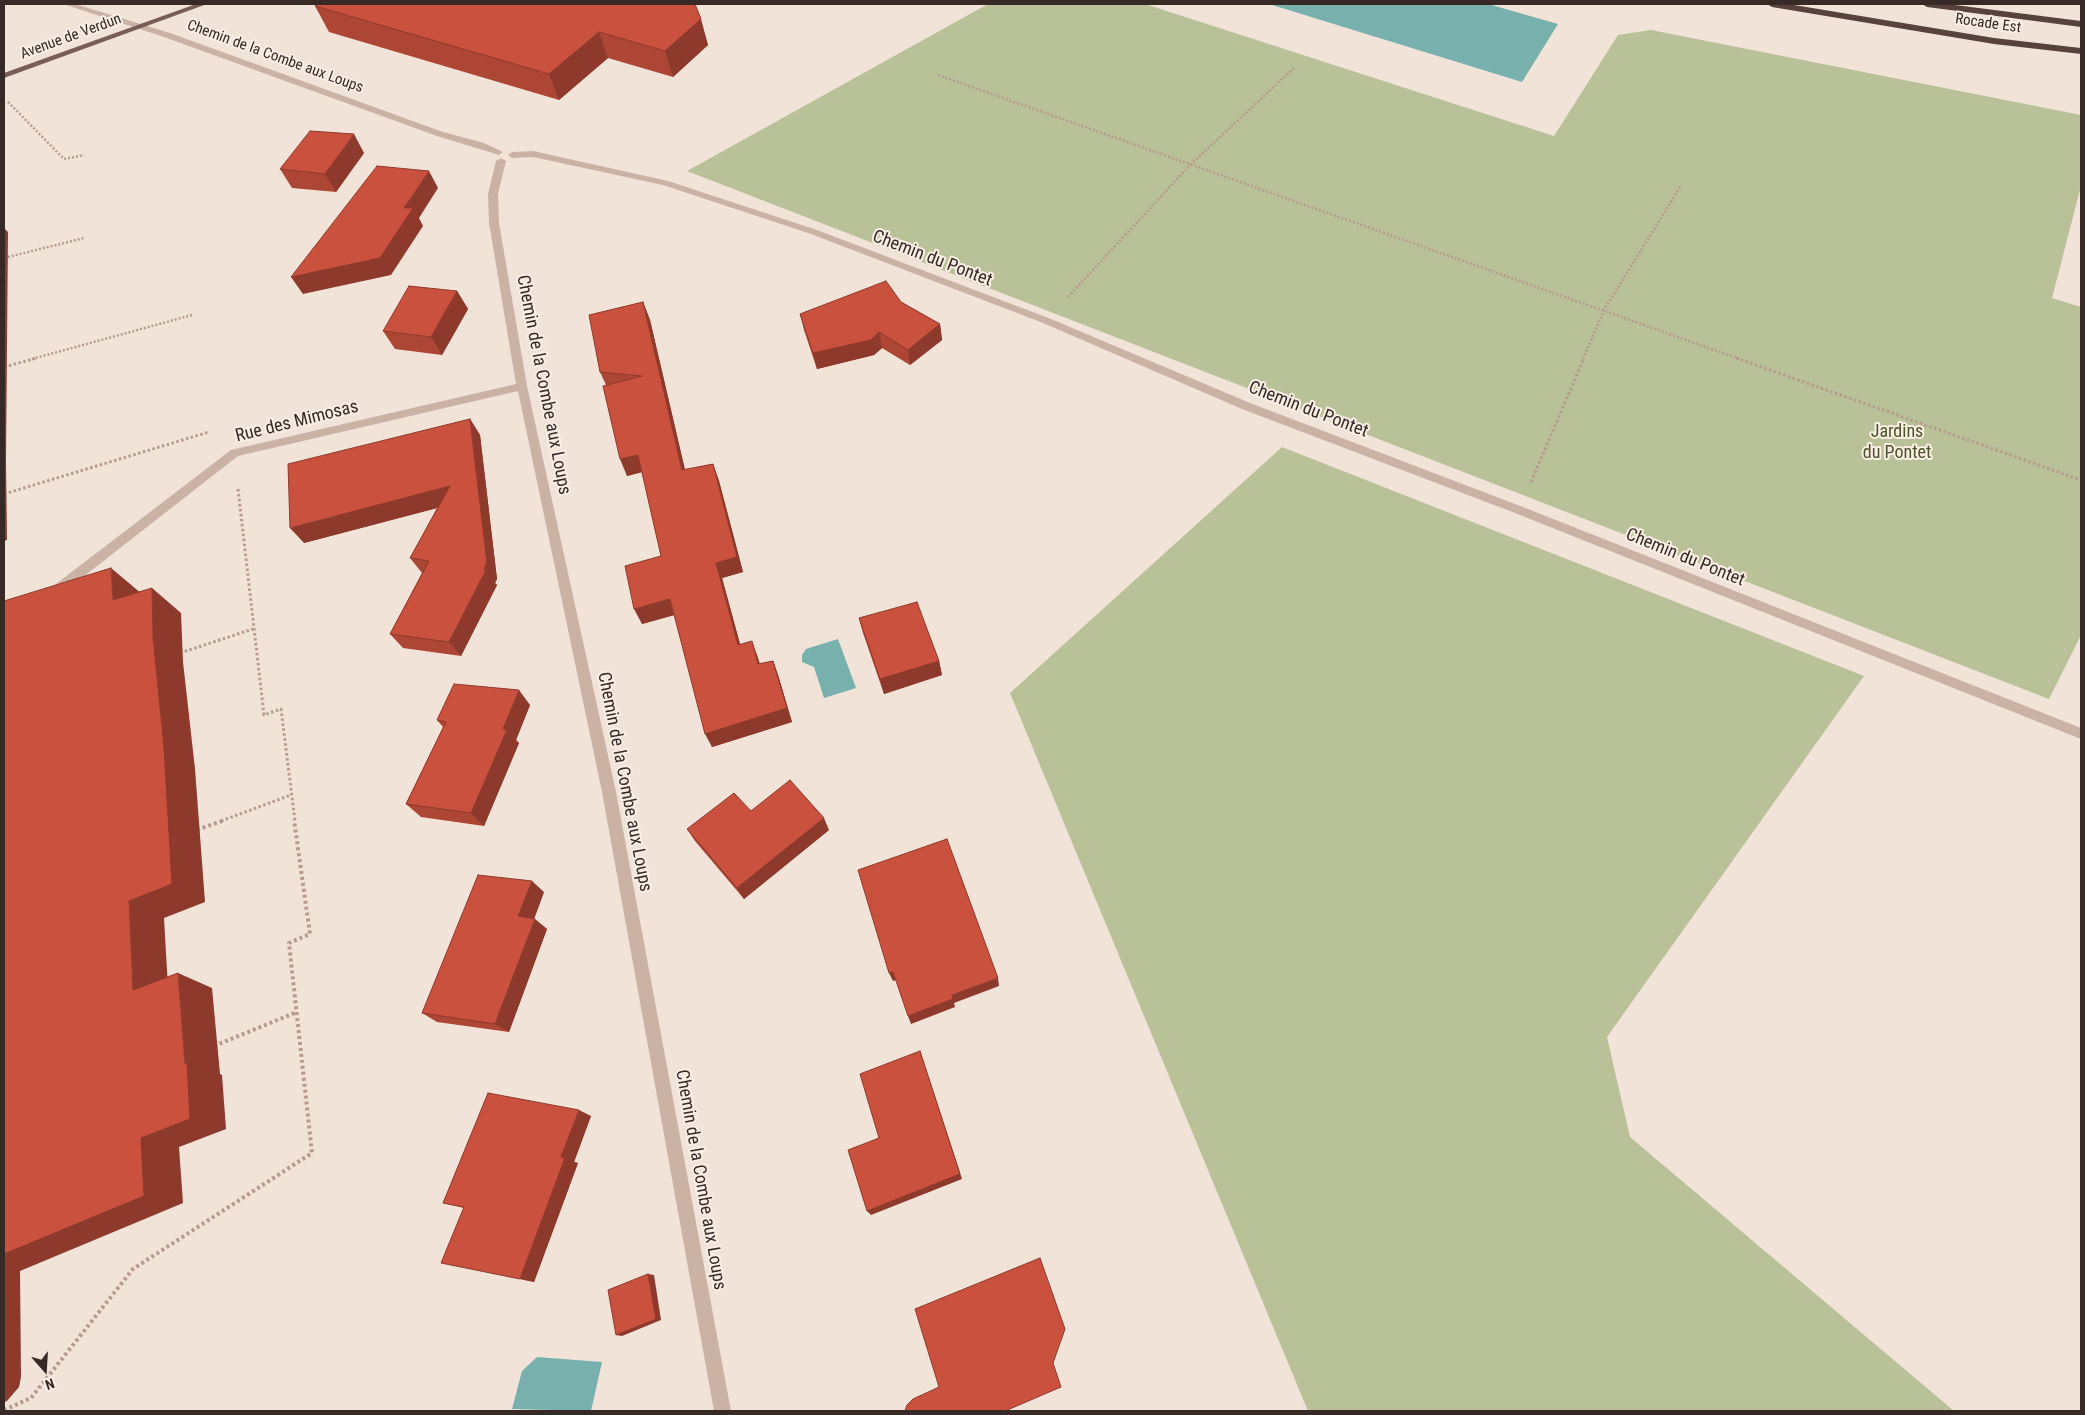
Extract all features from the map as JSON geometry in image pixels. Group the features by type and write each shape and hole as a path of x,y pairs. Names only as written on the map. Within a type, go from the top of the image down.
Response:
{"highway":[{"name":"Rocade Est","path":"1772,4 1994,41 2081,51"},
{"name":"Rocade Est","path":"1927,4 2081,24"}],"main road":[{"name":"Avenue de Verdun","path":"4,76 203,4"}],"street":[{"name":"Chemin de la Combe aux Loups","path":"67,4 141,26 440,134 482,144 500,156 493,194 494,222 522,386 609,792 724,1411"},
{"name":"Chemin du Pontet","path":"500,156 506,160 512,155 533,154 665,183 814,232 1047,321 1246,406 1519,510 2081,734"},
{"name":"Rue des Mimosas","path":"45,593 61,588 235,453 522,386"}],"path":[{"path":"1047,321 1191,164 1294,68"},
{"path":"938,75 2081,480"},
{"path":"4,98 64,159 84,155"},
{"path":"1519,510 1604,310 1680,187"},
{"path":"4,258 84,238"},
{"path":"4,367 192,315"},
{"path":"4,494 210,432"},
{"path":"4,1410 31,1398 133,1269 312,1153 289,943 310,934 281,709 264,715 235,453"},
{"path":"171,656 253,629"},
{"path":"189,833 291,795"},
{"path":"207,1048 297,1012"}],"green space":[{"name":"Jardins du Pontet","path":"988,4 1145,4 1554,136 1618,35 1651,30 2081,115 2081,186 2052,298 2081,307 2081,635 2049,699 687,171"},
{"path":"1282,447 1864,676 1607,1037 1630,1137 1954,1411 1308,1411 1010,693"}],"water":[{"path":"1269,4 1488,4 1558,24 1522,82"},
{"path":"838,639 856,688 824,698 814,667 802,662 802,655 806,649"},
{"path":"537,1357 602,1362 591,1411 512,1409 522,1371"}],"building":[{"path":"318,4 695,4 701,19 665,51 599,32 549,74 315,6"},
{"path":"310,131 354,134 325,174 280,169"},
{"path":"377,166 429,171 404,208 413,208 380,258 291,277"},
{"path":"886,281 901,302 940,324 908,350 879,332 871,340 813,353 800,314"},
{"path":"409,286 457,291 431,337 383,331"},
{"path":"643,302 682,470 713,464 737,557 716,563 738,645 752,641 758,664 773,661 787,708 705,734 670,599 634,609 625,566 661,556 638,455 620,459 603,386 642,376 600,372 589,315"},
{"path":"470,419 487,563 484,569 486,570 449,642 390,634 429,561 410,558 450,486 290,528 288,464"},
{"path":"111,568 113,600 152,588 153,637 164,747 172,884 129,901 133,990 178,973 185,1064 187,1063 190,1119 141,1138 144,1196 4,1254 4,601"},
{"path":"917,602 939,661 880,679 859,618"},
{"path":"454,684 519,690 503,729 507,730 471,813 406,804 446,722 437,720"},
{"path":"790,780 824,818 737,888 687,829 734,793 751,811"},
{"path":"947,839 998,978 952,995 953,999 908,1016 893,972 889,973 858,870"},
{"path":"478,875 532,881 518,916 535,919 495,1024 422,1013"},
{"path":"920,1051 960,1174 867,1211 848,1150 879,1138 860,1074"},
{"path":"488,1093 579,1110 561,1157 565,1158 520,1279 441,1263 464,1207 443,1203"},
{"path":"1040,1258 1065,1329 1053,1363 1061,1387 1005,1411 905,1411 907,1405 913,1399 939,1387 915,1309"},
{"path":"648,1274 656,1319 616,1335 608,1290"}]}
